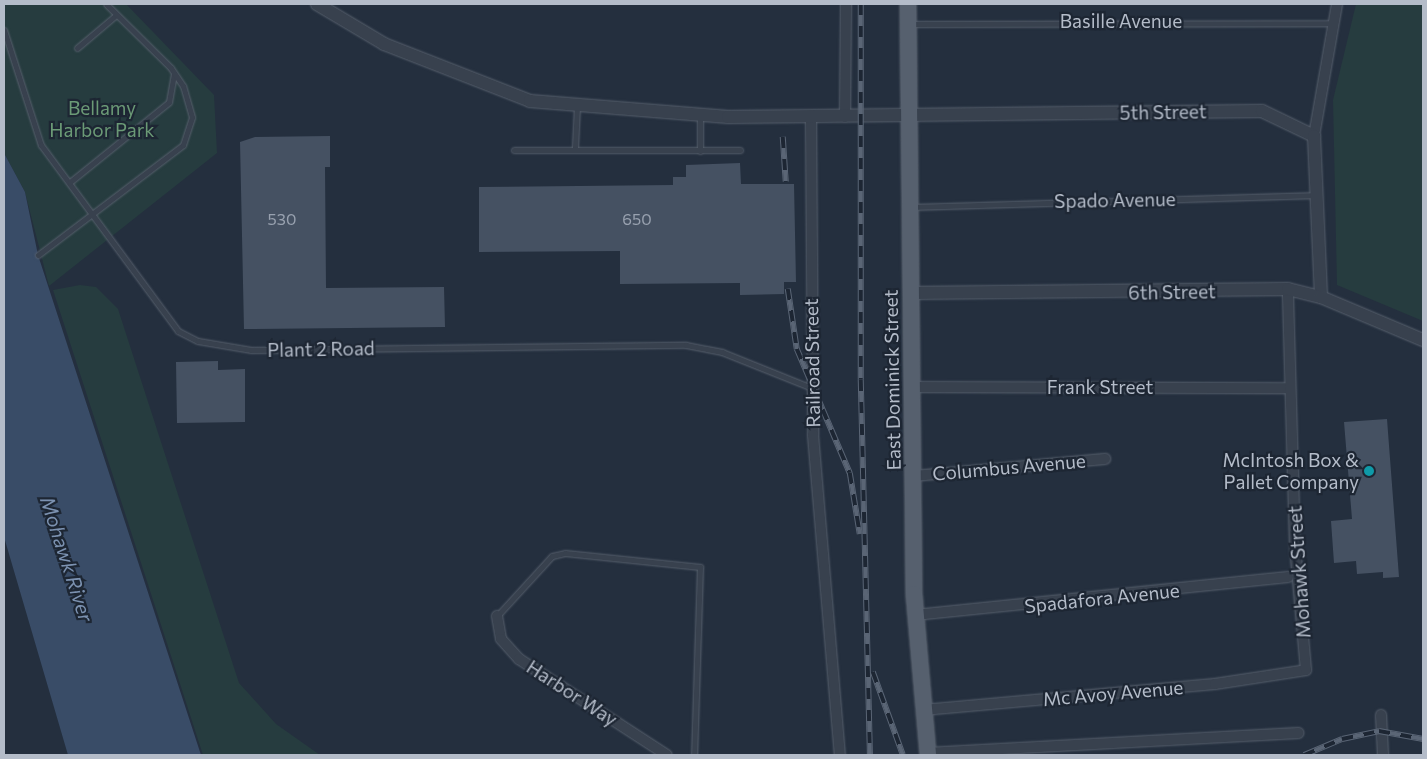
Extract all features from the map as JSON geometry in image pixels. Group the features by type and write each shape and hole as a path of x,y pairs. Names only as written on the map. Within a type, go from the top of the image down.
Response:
{"main road":[{"name":"East Dominick Street","path":"908,4 915,615 927,754"}],"street":[{"path":"317,4 384,44 489,87 530,101 700,116 811,117 845,117 846,4"},
{"path":"1321,297 1319,195 1314,136 1337,4"},
{"name":"5th Street","path":"845,117 1252,110 1314,136"},
{"name":"Railroad Street","path":"811,117 812,388 840,755"},
{"name":"6th Street","path":"911,293 1288,289 1321,297 1423,340"},
{"name":"Mohawk Street","path":"1288,289 1289,388 1295,546 1306,670 1303,674"},
{"name":"Frank Street","path":"912,387 1289,388"},
{"name":"Columbus Avenue","path":"913,476 1105,459"},
{"name":"Spadafora Avenue","path":"915,615 1288,577"},
{"name":"Harbor Way","path":"497,616 501,639 520,659 667,755"},
{"name":"Mc Avoy Avenue","path":"923,710 1303,674"},
{"path":"1382,715 1383,755"},
{"path":"927,754 1298,733"}],"lane":[{"path":"38,255 183,145 192,117 174,73 106,4"},
{"path":"77,48 116,15"},
{"name":"Basille Avenue","path":"908,24 1334,23"},
{"name":"Plant 2 Road","path":"4,30 41,145 93,213 178,331 198,341 251,350 686,345 722,352 812,388"},
{"path":"70,182 169,102 174,73"},
{"path":"575,147 577,106"},
{"path":"700,116 700,151"},
{"path":"514,150 575,147 700,151 740,150"},
{"name":"Spado Avenue","path":"910,207 1319,195"},
{"path":"497,616 552,556 565,553 700,567 694,755"}],"green space":[{"name":"Bellamy Harbor Park","path":"4,4 126,4 214,95 217,153 49,286 25,192 4,153"},
{"path":"1356,4 1423,4 1423,321 1337,285 1333,100"},
{"path":"80,285 96,287 118,309 239,683 276,724 320,755 203,755 53,290"}],"water":[{"name":"Mohawk River","path":"4,153 25,192 38,255 201,755 68,755 4,537"}],"building":[{"path":"330,136 330,167 325,167 326,288 444,287 445,327 244,329 240,142 255,137"},
{"path":"740,163 741,184 794,184 796,282 784,282 784,294 740,295 740,283 620,284 620,251 479,252 479,187 673,185 673,177 686,177 686,165"},
{"path":"218,361 218,370 245,369 245,422 177,423 176,362"},
{"name":"McIntosh Box & Pallet Company","path":"1387,419 1399,577 1383,578 1383,572 1357,574 1356,561 1334,563 1331,521 1352,519 1344,422"}],"railway":[{"path":"861,4 861,380 870,755"},
{"path":"783,137 786,182"},
{"path":"788,289 797,349 850,473 860,534"},
{"path":"873,672 903,755"},
{"path":"1304,755 1342,739 1379,731 1423,739"}],"place":[{"name":"McIntosh Box & Pallet Company","path":"1369,471"}]}
